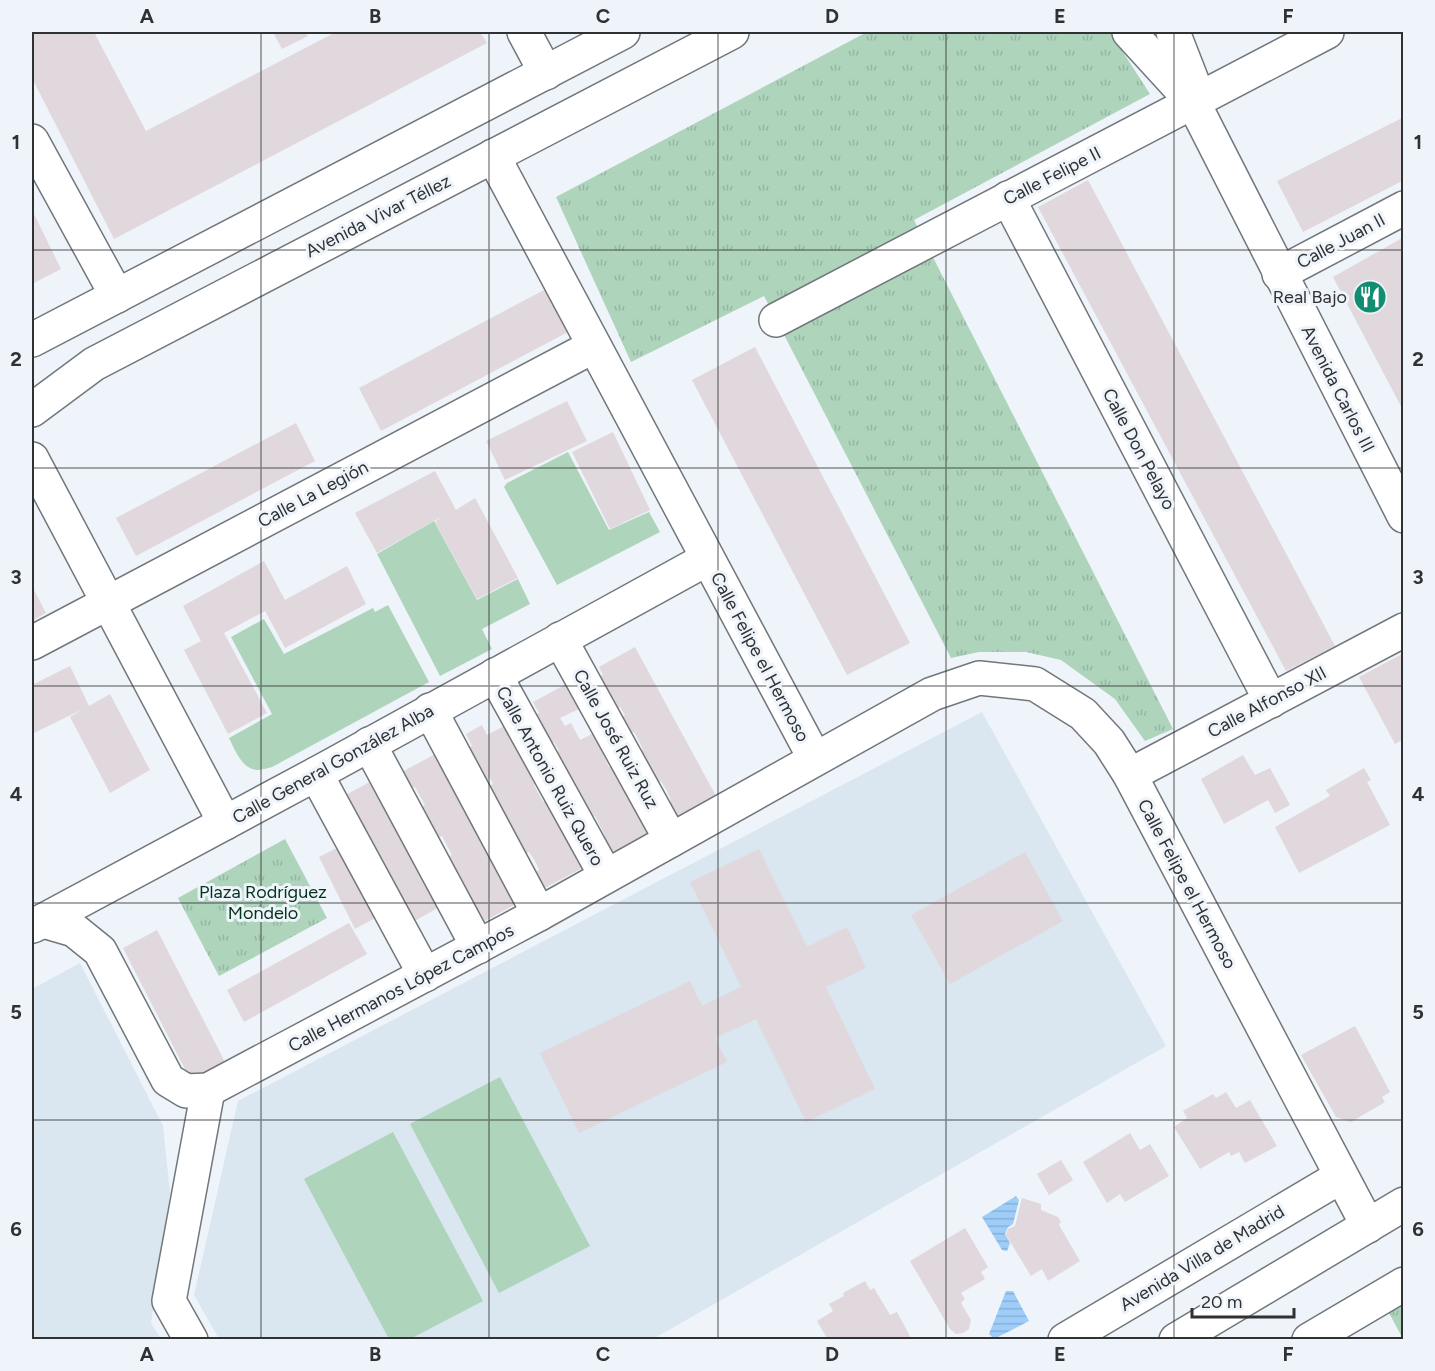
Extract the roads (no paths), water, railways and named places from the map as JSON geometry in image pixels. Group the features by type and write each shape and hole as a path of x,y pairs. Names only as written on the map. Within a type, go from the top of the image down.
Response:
{"street":[{"path":"524,32 546,73"},
{"path":"32,340 623,32"},
{"name":"Avenida Vivar Téllez","path":"32,411 94,364 732,32"},
{"name":"Avenida Carlos III","path":"1129,32 1193,102 1404,516"},
{"name":"Avenida Carlos III","path":"1173,32 1196,91 1193,102"},
{"name":"Calle Felipe II","path":"776,320 1328,32"},
{"path":"35,154 117,296"},
{"name":"Calle Felipe el Hermoso","path":"494,156 707,559 816,759 932,694 979,678 1035,684 1083,714 1109,742 1130,775 1340,1177 1368,1226"},
{"name":"Calle Don Pelayo","path":"1008,198 1271,701"},
{"name":"Calle Juan II","path":"1279,274 1404,208"},
{"name":"Calle La Legión","path":"32,643 594,346"},
{"name":"Calle General González Alba","path":"32,459 225,823 707,559"},
{"name":"Calle Alfonso XII","path":"1130,775 1404,630"},
{"name":"Calle José Ruiz Ruz","path":"560,639 672,840"},
{"name":"Calle Antonio Ruiz Quero","path":"495,675 606,876"},
{"path":"430,710 539,914"},
{"path":"369,744 478,947"},
{"name":"Calle Hermanos López Campos","path":"208,1090 539,914 816,759"},
{"path":"316,774 425,975"},
{"path":"37,924 225,823"},
{"path":"37,924 74,930 100,951 168,1080 186,1091 208,1090 169,1301 191,1340"},
{"name":"Avenida Villa de Madrid","path":"1065,1340 1340,1177"},
{"path":"1176,1340 1404,1204"},
{"path":"1309,1340 1404,1284"}],"water":[{"path":"1016,1196 1019,1200 1013,1224 1008,1227 1005,1234 1010,1243 1007,1251 1002,1250 982,1217"},
{"path":"1006,1291 1013,1291 1029,1321 994,1339 989,1334"}],"place":[{"name":"Real Bajo","path":"1370,297"}],"park label":[{"name":"Plaza Rodríguez Mondelo","path":"263,902"}]}
